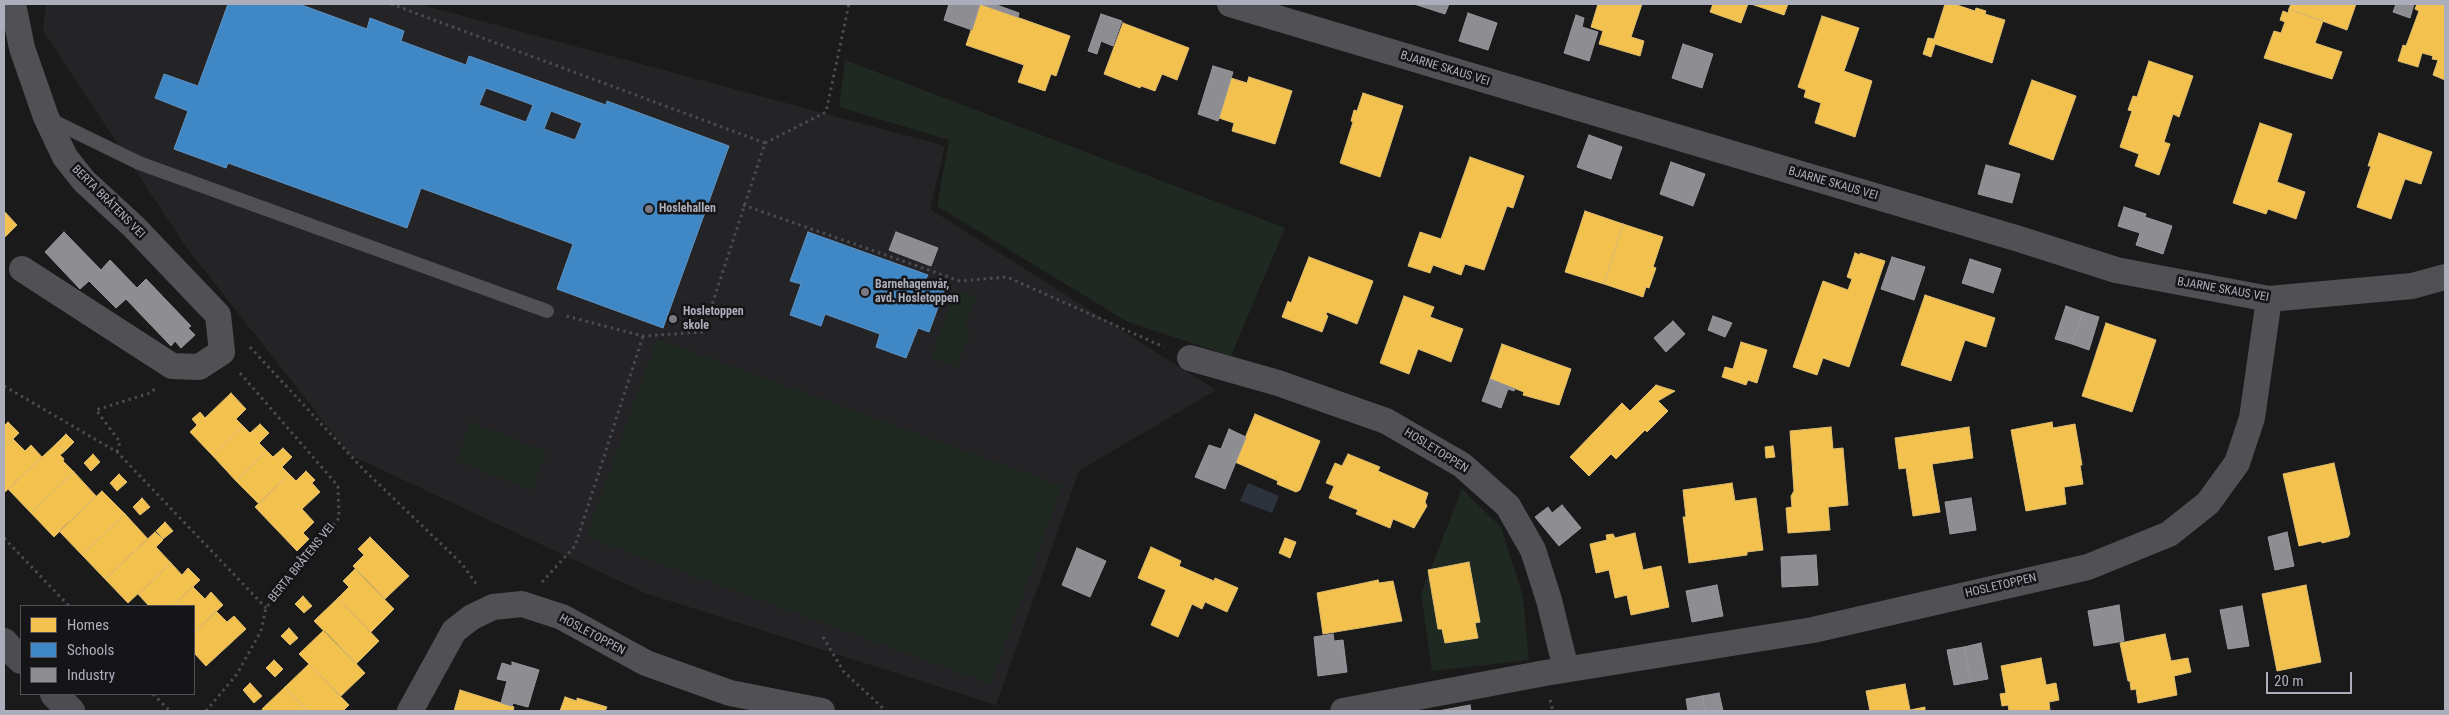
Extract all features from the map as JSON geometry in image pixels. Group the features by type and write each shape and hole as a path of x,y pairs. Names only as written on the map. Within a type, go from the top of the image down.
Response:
{"main road":[{"path":"4,642 20,659"},
{"path":"55,695 70,711"}],"street":[{"name":"BERTA BRÅTENS VEI","path":"14,4 22,48 46,117 65,157 84,181 134,227 218,315 222,352"},
{"name":"BJARNE SKAUS VEI","path":"1230,4 2019,239 2116,270 2269,299 2412,286 2445,277"},
{"path":"22,269 172,366 199,367 222,352"},
{"name":"HOSLETOPPEN","path":"1343,711 1566,669 1813,630 2088,567 2169,534 2208,503 2237,463 2252,418 2269,299"},
{"name":"HOSLETOPPEN","path":"1190,358 1278,382 1386,421 1462,465 1508,506 1533,550 1549,600 1566,669"},
{"name":"HOSLETOPPEN","path":"410,711 454,631 472,617 493,607 522,604 562,617 646,663 721,690 822,711"}],"lane":[{"path":"46,117 139,163 546,311"}],"path":[{"path":"391,4 764,143"},
{"path":"546,311 643,336 703,332 764,143 826,112 849,4"},
{"path":"743,205 960,281 1007,277 1190,358"},
{"path":"522,604 575,546 643,336"},
{"path":"249,346 364,470 462,564 493,607"},
{"name":"BERTA BRÅTENS VEI","path":"206,711 237,674 261,631 266,608 339,518 338,486 222,352"},
{"name":"BERTA BRÅTENS VEI","path":"4,386 116,452 266,608"},
{"path":"116,452 120,442 96,410 132,398"},
{"path":"4,538 68,605"},
{"path":"823,637 844,672 886,711"},
{"path":"155,695 170,711"}],"shaded area":[{"name":"Hosletoppen skole","path":"46,4 419,4 945,146 930,209 1216,390 1079,471 996,705 645,593 350,455 186,247 43,31"},
{"path":"845,60 1285,228 1231,356 1128,322 937,206 949,140 839,107"},
{"path":"955,290 976,297 964,330 970,333 957,368 931,358"},
{"path":"657,339 1062,486 991,684 586,537"},
{"path":"471,422 547,452 532,490 456,461"},
{"path":"1248,483 1279,496 1272,513 1240,501"},
{"path":"1462,489 1501,527 1523,597 1529,660 1432,671 1421,593"}],"building: Homes":[{"path":"980,4 1070,36 1056,76 1051,74 1045,91 1018,82 1024,65 966,45"},
{"path":"1598,4 1642,4 1631,37 1644,41 1640,56 1599,44 1603,31 1591,27"},
{"path":"1713,4 1748,4 1741,23 1710,12"},
{"path":"1751,4 1788,4 1784,15"},
{"path":"1945,4 1954,4 1975,11 1976,8 1986,11 1985,14 2005,20 1992,63 1935,44 1931,57 1923,54 1928,38 1934,39"},
{"path":"2291,4 2356,4 2347,30 2289,9"},
{"path":"2417,4 2445,4 2445,80 2433,75 2438,60 2432,59 2433,56 2422,53 2418,67 2398,61 2403,45 2406,46 2419,11 2415,9"},
{"path":"2289,9 2323,21 2315,43 2342,52 2332,79 2264,58 2274,31 2281,33 2285,22 2280,20 2283,11 2288,13"},
{"path":"1822,16 1859,28 1844,71 1872,81 1855,137 1815,123 1821,103 1804,97 1806,90 1798,87"},
{"path":"1123,23 1189,48 1177,80 1162,74 1155,91 1141,86 1140,88 1104,74"},
{"path":"2149,61 2193,76 2179,117 2173,114 2164,142 2170,144 2159,175 2135,166 2139,154 2120,147 2132,111 2128,110 2133,96 2137,97"},
{"path":"1249,77 1292,91 1275,144 1232,131 1234,123 1219,118 1231,78 1247,83"},
{"path":"2032,80 2076,96 2053,160 2009,144"},
{"path":"1363,93 1403,106 1380,177 1340,163 1353,122 1351,121 1354,110 1357,111"},
{"path":"2260,123 2292,134 2277,182 2305,192 2296,219 2268,209 2266,214 2233,203"},
{"path":"2379,133 2432,152 2421,184 2405,179 2391,219 2357,207 2371,166 2368,166"},
{"path":"1470,157 1524,176 1513,208 1507,206 1484,270 1465,264 1461,275 1433,265 1430,273 1408,266 1420,232 1441,239"},
{"path":"4,211 17,225 4,238"},
{"path":"1585,211 1623,224 1604,284 1565,272"},
{"path":"1623,224 1663,237 1653,267 1656,268 1649,288 1646,287 1643,297 1604,284"},
{"path":"1855,253 1885,261 1849,367 1823,358 1817,375 1793,367 1823,281 1848,290 1852,279 1847,277"},
{"path":"1309,257 1373,281 1357,324 1327,312 1326,315 1328,316 1322,332 1282,317 1288,301 1291,303"},
{"path":"1925,295 1995,318 1986,347 1965,340 1951,381 1901,365"},
{"path":"1404,296 1434,307 1430,317 1463,329 1451,362 1418,349 1409,374 1380,363"},
{"path":"2106,323 2156,340 2132,412 2082,396"},
{"path":"1741,342 1767,350 1757,383 1748,380 1746,385 1722,377 1725,367 1733,369"},
{"path":"1502,344 1571,369 1559,405 1523,395 1524,392 1490,379"},
{"path":"1656,385 1675,391 1658,401 1668,411 1647,432 1645,430 1616,459 1611,454 1589,476 1570,457 1622,403 1630,411"},
{"path":"231,393 246,409 236,419 243,426 213,456 190,432 197,425 192,419 200,412 205,418"},
{"path":"1255,414 1320,441 1300,490 1296,492 1277,484 1278,481 1235,462"},
{"path":"8,422 19,433 4,448 4,426"},
{"path":"2052,422 2053,428 2075,424 2082,465 2080,465 2083,484 2064,487 2066,504 2026,511 2011,430"},
{"path":"260,424 269,433 259,443 267,451 236,481 213,456 243,426 250,433"},
{"path":"1831,427 1833,449 1843,448 1848,505 1828,507 1830,530 1788,533 1786,508 1792,507 1791,496 1794,491 1790,431"},
{"path":"1969,427 1973,458 1932,464 1940,512 1913,516 1906,468 1899,469 1895,438"},
{"path":"66,434 74,442 65,451 57,443"},
{"path":"13,439 25,451 31,445 42,457 4,493 4,448"},
{"path":"57,443 65,451 60,455 64,459 63,461 74,472 31,513 8,489"},
{"path":"1773,446 1775,457 1766,458 1765,447"},
{"path":"283,448 292,457 282,467 289,474 259,504 236,481 267,451 273,457"},
{"path":"93,454 100,462 91,471 84,463"},
{"path":"1348,454 1380,467 1378,471 1428,493 1425,502 1427,506 1414,528 1393,519 1390,528 1356,514 1358,510 1329,498 1334,486 1326,483 1335,463 1342,466"},
{"path":"2334,463 2350,534 2348,537 2299,546 2283,474"},
{"path":"306,471 315,480 312,483 320,492 302,509 314,522 303,533 309,539 297,551 255,507 289,474 296,481"},
{"path":"74,472 96,496 54,537 31,513"},
{"path":"119,474 127,482 117,491 110,483"},
{"path":"1732,483 1735,501 1756,498 1763,550 1747,552 1747,555 1689,563 1683,517 1686,517 1683,490"},
{"path":"102,491 125,514 82,555 59,531"},
{"path":"142,498 150,507 140,515 133,507"},
{"path":"125,514 148,539 105,579 82,555"},
{"path":"165,522 173,531 163,539 156,531"},
{"path":"155,532 163,540 156,547 171,563 128,603 105,579"},
{"path":"1635,533 1643,570 1661,566 1669,607 1631,615 1627,595 1615,598 1609,570 1596,573 1590,544 1607,540 1606,535 1613,534 1615,538"},
{"path":"370,537 409,576 385,599 353,566 364,555 358,549"},
{"path":"1285,538 1296,542 1290,558 1279,553"},
{"path":"1151,547 1181,561 1179,566 1214,581 1215,578 1238,588 1227,612 1205,602 1202,609 1192,604 1178,637 1151,625 1166,590 1138,578"},
{"path":"1469,562 1480,622 1475,623 1478,638 1445,643 1442,629 1438,629 1428,570"},
{"path":"171,563 182,575 188,568 200,580 174,605 148,605 138,594"},
{"path":"355,569 394,609 371,632 338,598 349,587 343,581"},
{"path":"1378,580 1379,583 1393,581 1402,621 1323,634 1317,593"},
{"path":"2306,585 2321,662 2277,671 2262,594"},
{"path":"193,587 205,599 211,592 223,605 195,632 195,605 174,605"},
{"path":"303,596 312,606 304,613 295,604"},
{"path":"338,598 379,641 356,664 314,621"},
{"path":"216,611 227,622 234,616 246,629 206,666 195,654 195,632"},
{"path":"289,628 298,638 290,645 281,636"},
{"path":"324,630 365,673 341,696 299,654"},
{"path":"2165,634 2171,661 2188,658 2191,672 2174,676 2177,695 2138,703 2136,689 2131,690 2130,681 2128,681 2120,643"},
{"path":"2041,658 2046,685 2056,683 2059,700 2049,702 2050,711 2009,711 2008,705 2002,706 2000,694 2006,693 2001,666"},
{"path":"274,660 283,669 275,677 266,668"},
{"path":"309,664 349,705 343,711 308,711 285,687"},
{"path":"250,683 262,696 254,703 243,690"},
{"path":"1905,684 1910,710 1925,707 1925,711 1870,711 1866,691"},
{"path":"285,687 308,711 263,711 262,709"},
{"path":"460,690 514,707 513,711 454,711"},
{"path":"565,697 577,701 577,698 607,707 605,711 560,711"}],"building: Schools":[{"path":"228,4 299,4 367,29 370,18 404,31 401,41 466,65 469,56 606,105 607,101 729,146 663,328 557,289 573,244 421,188 407,228 228,163 226,168 174,149 188,111 155,98 164,74 198,86","holes":["486,88 533,105 526,122 479,105","551,111 582,123 575,140 544,129"]},
{"path":"808,232 928,275 924,283 944,291 929,332 918,328 906,358 876,347 880,334 825,314 821,326 790,315 801,284 790,281"}],"building: Industry":[{"path":"949,4 980,4 972,30 944,20"},
{"path":"980,4 994,4 1019,13 1018,17"},
{"path":"1414,4 1449,4 1445,14"},
{"path":"2396,4 2414,4 2410,18 2393,12"},
{"path":"1468,13 1497,23 1488,50 1459,41"},
{"path":"1101,14 1122,21 1113,46 1101,41 1097,54 1088,51"},
{"path":"1576,15 1584,18 1582,27 1598,32 1589,61 1564,53"},
{"path":"1683,44 1713,54 1702,88 1672,78"},
{"path":"1213,66 1233,72 1218,121 1198,114"},
{"path":"1589,135 1622,147 1611,179 1577,167"},
{"path":"1671,162 1705,174 1693,206 1660,194"},
{"path":"1986,165 2020,174 2012,203 1978,194"},
{"path":"2124,207 2146,214 2145,217 2172,226 2163,254 2136,245 2140,233 2118,226"},
{"path":"64,232 101,270 110,260 137,288 146,279 191,326 188,328 195,335 181,348 175,341 171,346 126,299 116,308 89,281 80,289 45,252"},
{"path":"896,232 938,248 931,266 889,250"},
{"path":"1892,257 1925,267 1914,300 1881,289"},
{"path":"1970,259 2001,269 1993,293 1962,283"},
{"path":"2066,306 2083,312 2072,344 2055,339"},
{"path":"2083,312 2099,317 2089,350 2072,344"},
{"path":"1713,316 1732,323 1725,337 1708,330"},
{"path":"1673,321 1685,334 1666,352 1654,338"},
{"path":"1490,379 1515,389 1514,391 1508,389 1501,408 1482,401"},
{"path":"1229,429 1246,437 1225,489 1195,477 1209,445 1221,449"},
{"path":"1971,498 1976,530 1950,534 1945,502"},
{"path":"1562,505 1581,528 1559,546 1535,517 1548,507 1552,513"},
{"path":"2287,532 2294,566 2275,570 2268,537"},
{"path":"1077,548 1106,561 1090,597 1062,585"},
{"path":"1816,555 1818,585 1782,587 1781,557"},
{"path":"1717,585 1723,616 1692,622 1686,591"},
{"path":"2119,605 2124,641 2094,646 2088,611"},
{"path":"2242,606 2249,646 2228,649 2220,610"},
{"path":"1333,634 1334,641 1343,640 1347,672 1318,676 1314,637"},
{"path":"1981,643 1988,679 1971,682 1964,647"},
{"path":"1964,647 1971,682 1954,685 1947,650"},
{"path":"512,662 539,670 528,707 513,703 512,706 501,703 507,681 497,679 502,663 512,666"},
{"path":"1719,693 1723,711 1705,711 1702,696"},
{"path":"1702,696 1705,711 1688,711 1686,699"},
{"path":"1470,705 1471,711 1438,711"}],"place":[{"name":"Hoslehallen","path":"649,209"},
{"name":"Barnehagenvår, avd. Hosletoppen","path":"865,292"},
{"name":"Hosletoppen skole","path":"673,319"}]}
